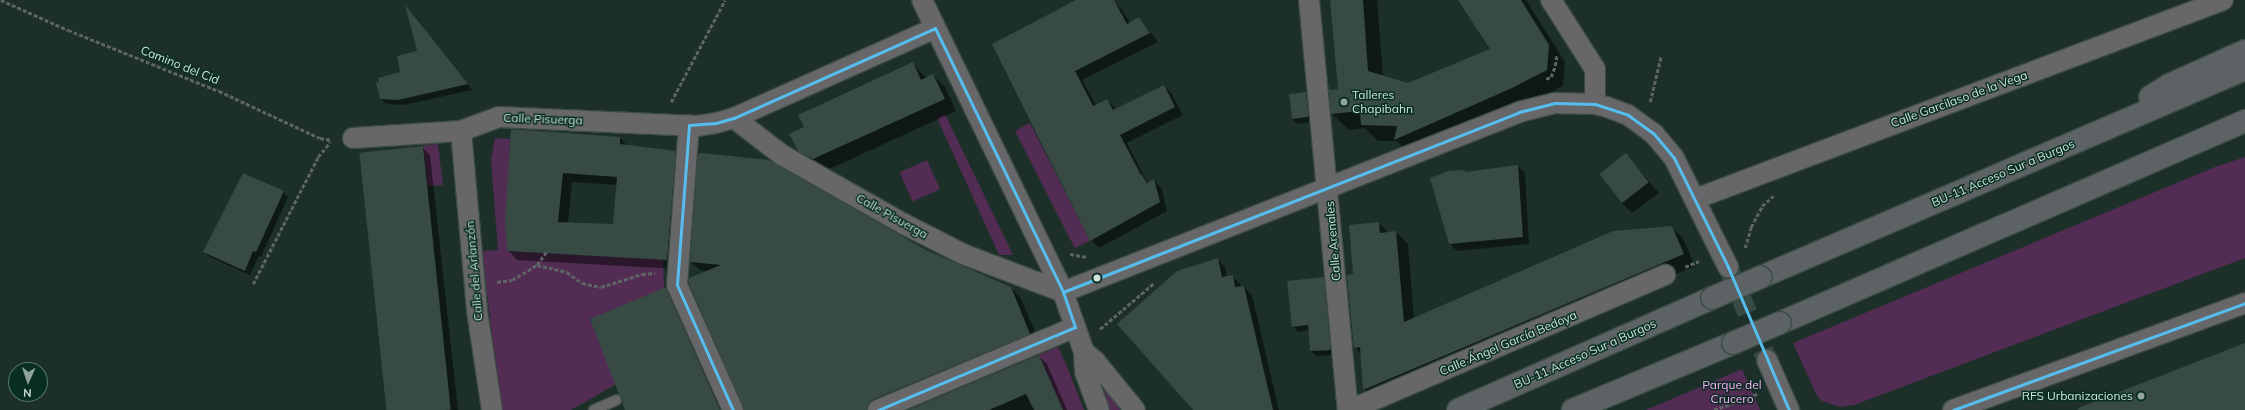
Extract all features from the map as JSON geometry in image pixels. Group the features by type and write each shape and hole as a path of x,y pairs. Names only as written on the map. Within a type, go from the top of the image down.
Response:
{"highway":[{"path":"2088,136 2169,85 2245,51"},
{"name":"BU-11 Acceso Sur a Burgos","path":"1458,410 1712,298 2245,69"},
{"path":"1573,410 1780,323 2245,121"},
{"path":"2113,178 2245,134"}],"street":[{"path":"922,0 1063,292 1084,352 1085,372 1099,410"},
{"name":"Calle Arenales","path":"1309,0 1349,410"},
{"path":"1551,0 1595,69 1595,104"},
{"name":"Calle Garcilaso de la Vega","path":"1695,199 2224,0"},
{"name":"Calle Pisuerga","path":"353,138 461,131 499,117 689,125 716,123 734,118 935,28"},
{"path":"1063,292 1519,112 1555,104 1595,104 1628,115 1654,134 1674,158 1728,267"},
{"name":"Calle Pisuerga","path":"734,118 782,155 904,224 962,254 1063,292"},
{"path":"689,125 677,285 733,410"},
{"name":"Calle del Arlanzón","path":"461,131 475,285 492,410"},
{"name":"Calle Ángel García Bedoya","path":"1349,410 1665,276"},
{"path":"1953,410 2245,303"},
{"path":"878,410 1075,327"},
{"path":"1084,352 1095,361 1135,410"},
{"path":"1767,360 1790,409"}],"lane":[{"path":"594,410 616,400"}],"path":[{"name":"Camino del Cid","path":"1,0 68,30 219,91 320,138 332,140 353,138"},
{"path":"660,124 725,0"},
{"path":"1540,82 1551,77 1555,66 1557,46"},
{"path":"1644,126 1661,56"},
{"path":"253,284 318,156 332,140"},
{"path":"1745,250 1751,227 1762,206 1775,194"},
{"path":"1067,247 1071,254 1091,258"},
{"path":"475,285 512,280 537,265 546,252"},
{"path":"537,265 567,272 582,283 601,287 642,274 678,272"},
{"path":"1097,332 1159,278"},
{"path":"1714,410 1758,394"}],"green space":[{"path":"945,114 1013,255 999,255 937,118"},
{"path":"1030,123 1090,241 1075,248 1015,131"},
{"path":"495,138 510,139 507,251 663,259 664,289 590,319 616,384 571,410 501,410 482,251 498,250 491,160"},
{"path":"438,144 443,185 428,187 423,146"},
{"path":"2245,157 2245,258 1854,405 1840,407 1822,401 1817,396 1793,343 2215,167"},
{"path":"927,160 940,189 913,201 900,172"},
{"path":"1058,347 1084,410 1063,410 1039,355"},
{"path":"1092,368 1120,410 1106,410"},
{"name":"Parque del Crucero","path":"1742,369 1760,410 1646,410"}],"building":[{"path":"1076,0 1114,0 1127,24 1139,17 1150,33 1075,71 1093,106 1107,99 1113,110 1164,85 1175,107 1120,135 1141,175 1147,183 1154,179 1160,202 1090,241 992,44"},
{"path":"1330,0 1363,0 1368,71 1408,83 1490,49 1458,0 1521,0 1549,45 1547,70 1512,88 1394,140 1397,126 1361,125 1360,111 1331,114 1329,90 1338,89"},
{"path":"405,5 468,84 398,100 380,99 376,82 379,82 378,78 400,72 397,56 417,51"},
{"path":"913,62 921,80 933,74 945,99 813,159 799,152 789,134 804,127 798,115"},
{"path":"1306,92 1309,117 1292,119 1289,94"},
{"path":"511,129 620,137 620,144 676,151 667,260 507,251 505,222","holes":["563,173 617,177 613,224 558,222"]},
{"path":"423,146 451,410 386,410 359,153"},
{"path":"701,153 769,160 926,250 1011,287 1030,334 874,399 869,403 867,410 744,410 689,283 689,278 721,265 690,262 698,154"},
{"path":"1626,153 1649,182 1622,203 1599,174"},
{"path":"1518,165 1523,237 1449,244 1430,178 1448,171 1465,170 1465,172"},
{"path":"243,173 284,191 256,252 253,251 245,271 203,252"},
{"path":"1379,222 1380,233 1396,231 1404,322 1613,231 1672,226 1684,254 1363,390 1360,347 1354,348 1347,275 1353,274 1349,225"},
{"path":"1218,258 1222,277 1233,275 1235,287 1244,286 1273,410 1193,410 1117,324 1177,271"},
{"path":"1324,277 1331,350 1310,351 1308,325 1292,327 1287,281"},
{"path":"666,287 720,410 625,410 590,319"},
{"path":"2245,343 2245,410 2078,410 2078,408"},
{"path":"1039,355 1063,410 1034,410 1026,394 989,410 908,410"}],"tunnel":[{"path":"1728,267 1767,360"}],"transit line":[{"path":"935,28 1063,292 1075,327"},
{"path":"689,125 716,123 734,118 935,28"},
{"path":"1063,292 1519,112 1555,103 1595,104 1628,115 1654,134 1674,158 1728,267 1789,410"},
{"path":"689,125 677,285 733,410"},
{"path":"1953,410 2245,303"},
{"path":"878,410 1075,327"}],"place":[{"name":"Talleres Chapibahn","path":"1344,102"},
{"name":"RFS Urbanizaciones","path":"2141,396"}]}
